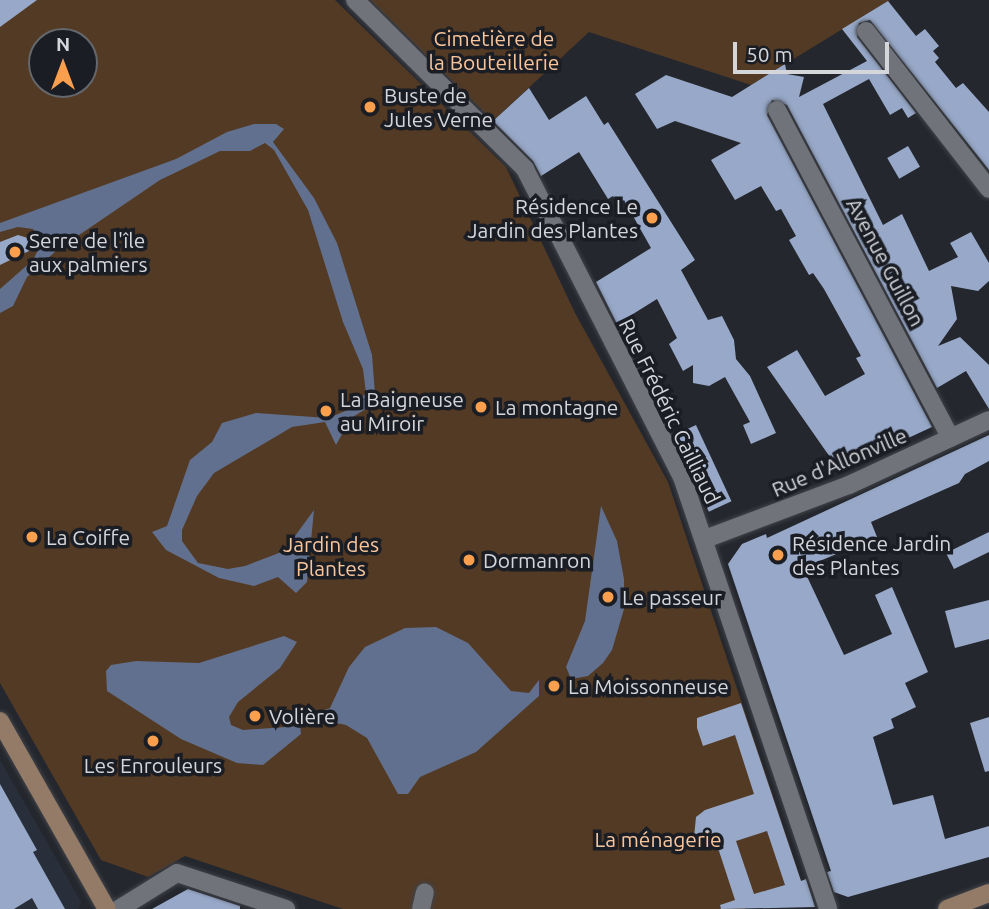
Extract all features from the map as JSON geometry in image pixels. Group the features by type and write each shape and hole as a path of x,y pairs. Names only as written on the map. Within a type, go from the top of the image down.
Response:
{"main road":[{"path":"0,721 107,909"},
{"path":"947,909 989,893"}],"street":[{"name":"Rue Frédéric Cailliaud","path":"355,0 525,169 682,477 828,909"},
{"path":"866,31 989,189"},
{"name":"Avenue Guillon","path":"777,110 951,438"},
{"name":"Rue d'Allonville","path":"705,539 837,489 989,420"},
{"path":"119,909 177,873 286,909"}],"shaded area":[{"path":"0,760 81,902 78,909 0,909"}],"green space":[{"name":"Jardin des Plantes","path":"0,0 335,0 506,167 575,313 668,482 801,880 743,900 745,909 343,909 185,856 148,877 101,860 0,683"},
{"name":"Cimetière de la Bouteillerie","path":"370,0 890,0 751,85 589,32 493,121"}],"water":[{"path":"254,124 276,124 284,129 273,142 314,198 337,243 372,355 375,394 369,407 351,418 336,445 325,422 292,427 214,473 197,496 182,530 182,541 198,563 228,569 245,566 284,551 314,510 307,582 296,593 278,577 254,586 219,578 166,550 152,532 167,526 190,460 212,442 222,423 256,413 328,418 348,410 366,393 363,369 343,322 308,210 274,150 265,143 250,151 220,151 160,180 57,250 27,277 13,306 0,313 0,289 33,260 41,244 33,229 18,227 0,232 0,223 176,159 227,132"},
{"path":"601,506 617,541 624,579 624,609 612,650 603,663 588,676 571,679 566,667 585,621"},
{"path":"436,627 468,643 511,691 529,693 539,680 539,696 476,752 420,777 408,794 398,794 367,738 346,725 321,720 320,712 330,708 349,667 365,647 405,628"},
{"path":"284,636 297,642 280,668 238,702 229,717 231,725 243,730 300,726 301,734 263,765 237,763 181,739 107,691 106,671 111,665 136,661 199,663"}],"building":[{"path":"0,0 37,0 0,27"},
{"path":"888,1 916,36 925,29 939,46 933,51 939,58 935,62 956,88 963,83 989,112 989,170 870,20 859,23 857,37 916,113 908,118 902,108 890,115 869,79 823,104 883,225 902,214 929,271 958,257 950,243 971,232 989,263 989,281 978,291 951,286 957,319 938,346 960,337 989,365 989,409 966,371 937,388 787,105 772,100 767,115 932,427 839,470 767,367 797,350 825,396 865,374 856,358 861,356 824,289 813,273 809,275 789,240 796,236 781,209 776,211 761,186 735,200 711,160 741,143 675,121 657,129 635,94 666,75 732,97 785,64 787,74 804,77 799,97 867,61 842,29"},
{"name":"Résidence Le Jardin des Plantes","path":"529,88 549,120 586,96 604,125 608,122 695,260 681,270 708,320 722,316 734,340 736,359 750,376 776,433 751,444 743,425 750,422 725,377 709,386 693,383 693,365 683,371 669,344 677,338 657,299 617,324 596,282 651,248 624,200 618,204 613,196 608,199 579,152 541,176 533,161 493,121"},
{"path":"908,146 920,167 899,179 887,158"},
{"name":"Serre de l'île aux palmiers","path":"18,235 31,239 31,250 0,265 0,242"},
{"path":"696,425 731,501 709,512 673,436"},
{"path":"989,435 989,461 965,474 959,483 871,522 877,537 803,568 844,655 892,634 875,595 892,587 928,672 905,683 916,707 891,719 894,728 873,737 893,805 933,795 945,839 989,826 989,857 848,897 834,892 827,872 831,871 728,564 742,544 766,534 767,538"},
{"path":"989,532 989,552 954,569 946,553"},
{"path":"989,600 989,639 955,648 945,611"},
{"path":"741,703 801,881 806,879 815,907 721,909 720,905 735,900 719,851 694,837 696,817 705,810 754,794 735,735 703,746 697,718","holes":["767,831 785,885 754,894 736,841"]},
{"path":"989,717 989,771 985,772 970,723"},
{"path":"0,784 37,850 33,852 65,909 38,909 32,898 14,909 0,909"},
{"path":"188,889 240,906 240,909 152,909"}],"place":[{"name":"Buste de Jules Verne","path":"370,107"},
{"name":"Résidence Le Jardin des Plantes","path":"652,218"},
{"name":"Serre de l'île aux palmiers","path":"15,252"},
{"name":"La montagne","path":"481,407"},
{"name":"La Baigneuse au Miroir","path":"326,411"},
{"name":"La Coiffe","path":"32,537"},
{"name":"Résidence Jardin des Plantes","path":"778,555"},
{"name":"Dormanron","path":"469,560"},
{"name":"Le passeur","path":"608,597"},
{"name":"La Moissonneuse","path":"554,686"},
{"name":"Volière","path":"255,716"},
{"name":"Les Enrouleurs","path":"153,741"}],"park label":[{"name":"La ménagerie","path":"658,839"}]}
